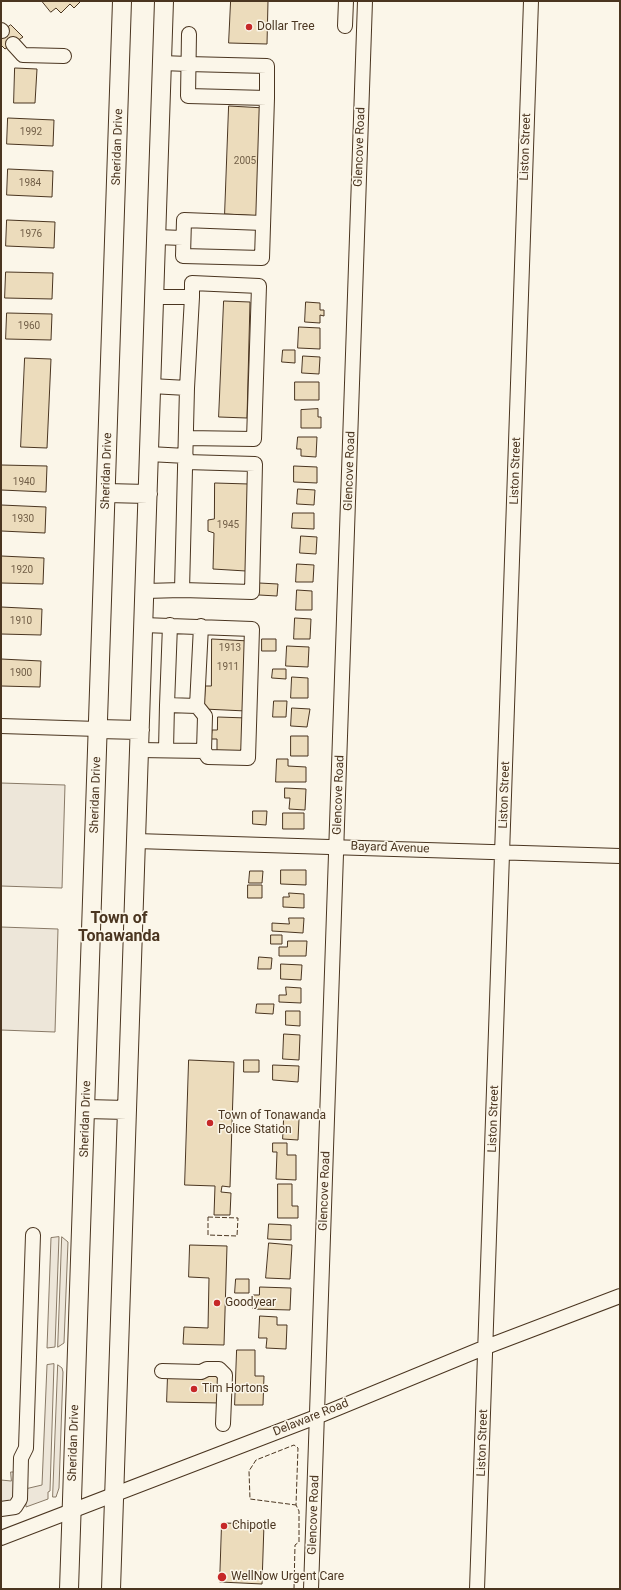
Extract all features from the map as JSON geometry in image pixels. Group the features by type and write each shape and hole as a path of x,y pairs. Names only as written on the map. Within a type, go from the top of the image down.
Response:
{"main road":[{"name":"Sheridan Drive","path":"69,1589 122,1"},
{"path":"111,1589 164,1"},
{"path":"106,493 148,494"},
{"path":"98,730 140,730"},
{"path":"86,1109 127,1110"}],"street":[{"path":"345,26 346,1"},
{"name":"Glencove Road","path":"311,1589 365,1"},
{"name":"Liston Street","path":"477,1589 531,1"},
{"path":"189,34 188,96 267,98"},
{"path":"13,44 22,55 64,56"},
{"path":"162,63 268,66 262,258 183,256 184,220 263,222"},
{"path":"156,237 183,238"},
{"path":"182,590 187,388 192,283 259,286 254,439 186,438"},
{"path":"154,297 192,297"},
{"path":"152,386 187,388"},
{"path":"144,591 182,590 252,592 255,464 186,459 149,454"},
{"path":"143,625 201,626 252,629 248,758 208,757 204,751 205,716 197,706 201,626"},
{"path":"166,750 170,625"},
{"path":"167,705 197,706"},
{"path":"1,726 98,730"},
{"path":"139,750 204,751"},
{"name":"Bayard Avenue","path":"136,841 620,856"},
{"path":"1,1509 15,1507 20,1499 21,1458 26,1448 33,1235"},
{"name":"Delaware Road","path":"1,1538 316,1417 486,1347 620,1296"},
{"path":"162,1371 201,1372 207,1369 220,1369 225,1375 223,1424"}],"shaded area":[{"path":"1,783 65,785 62,888 1,886"},
{"path":"1,927 58,929 55,1032 1,1030"},
{"path":"59,1237 55,1347 47,1348 51,1238"},
{"path":"62,1237 68,1242 64,1343 58,1347"},
{"path":"54,1364 50,1491 48,1492 48,1499 26,1507 25,1489 42,1485 47,1365"},
{"path":"58,1365 62,1368 63,1372 59,1488 56,1497 53,1497"},
{"path":"11,1472 17,1472 15,1500 1,1506 1,1480 11,1481"}],"building":[{"path":"42,1 81,1 74,8 70,4 61,13 56,8 51,12"},
{"name":"Dollar Tree","path":"231,1 268,1 267,44 229,43"},
{"path":"11,25 23,37 5,49 1,45 1,32"},
{"path":"15,68 37,69 35,103 14,103"},
{"path":"229,106 265,108 261,216 225,214"},
{"path":"8,118 54,120 53,146 7,144"},
{"path":"8,169 53,171 52,197 7,195"},
{"path":"7,220 55,222 54,248 6,246"},
{"path":"6,272 53,273 52,299 5,298"},
{"path":"224,301 250,302 247,418 219,417"},
{"path":"306,302 320,303 320,310 324,310 324,316 320,315 320,323 305,322"},
{"path":"7,313 52,314 51,340 6,339"},
{"path":"299,327 320,328 320,349 298,348"},
{"path":"283,350 295,350 295,363 282,362"},
{"path":"303,356 320,357 319,374 302,373"},
{"path":"25,358 51,359 47,448 21,447"},
{"path":"295,382 319,382 319,400 295,400"},
{"path":"318,409 318,417 321,417 321,428 301,428 301,410"},
{"path":"298,437 317,437 316,457 301,456 301,449 297,449"},
{"path":"1,465 47,466 46,492 1,490"},
{"path":"294,466 317,467 317,483 294,482"},
{"path":"215,483 249,484 246,571 213,569 214,533 208,531 208,520 214,519"},
{"path":"298,489 315,490 314,505 297,504"},
{"path":"1,505 46,507 45,533 1,531"},
{"path":"293,513 314,513 314,529 292,528"},
{"path":"301,536 317,537 316,554 300,553"},
{"path":"1,556 44,558 43,584 1,583"},
{"path":"297,564 314,565 313,582 296,582"},
{"path":"259,583 278,584 277,596 259,595"},
{"path":"297,590 312,591 312,610 296,610"},
{"path":"1,607 42,609 41,635 1,634"},
{"path":"295,618 311,619 310,639 294,639"},
{"path":"212,639 249,641 246,711 204,709 205,686 211,686"},
{"path":"262,639 276,639 276,651 262,651"},
{"path":"287,646 309,647 308,667 286,666"},
{"path":"1,659 41,661 40,687 1,686"},
{"path":"273,669 286,669 286,679 272,678"},
{"path":"292,677 308,678 308,698 291,698"},
{"path":"274,701 287,701 286,717 273,717"},
{"path":"292,708 310,709 307,727 291,726"},
{"path":"218,717 247,718 246,754 217,753 217,739 211,739 212,730 217,730"},
{"path":"291,736 308,736 308,756 291,756"},
{"path":"277,759 288,759 288,766 306,767 306,782 276,782"},
{"path":"285,788 306,789 305,810 289,809 290,798 285,798"},
{"path":"253,811 267,811 266,825 253,824"},
{"path":"283,813 304,813 304,829 283,829"},
{"path":"281,870 306,870 306,885 281,884"},
{"path":"250,871 263,871 262,883 249,883"},
{"path":"248,885 262,885 262,898 248,898"},
{"path":"289,893 304,894 304,908 283,907 283,897 289,897"},
{"path":"289,918 304,918 303,933 272,931 272,923 289,924"},
{"path":"271,935 282,935 282,944 271,944"},
{"path":"288,941 307,941 306,956 279,956 279,947 287,947"},
{"path":"259,957 272,958 271,969 258,969"},
{"path":"281,964 302,965 301,980 281,979"},
{"path":"286,987 301,988 301,1003 279,1002 279,995 286,995"},
{"path":"257,1004 274,1004 273,1014 256,1013"},
{"path":"286,1011 300,1011 300,1026 286,1025"},
{"path":"284,1034 300,1035 299,1060 283,1059"},
{"name":"Town of Tonawanda Police Station","path":"189,1060 234,1062 230,1187 222,1186 221,1192 231,1193 230,1215 214,1215 215,1186 185,1185"},
{"path":"244,1060 259,1060 259,1072 244,1072"},
{"path":"273,1065 299,1066 298,1082 273,1080"},
{"path":"284,1119 299,1119 298,1140 283,1139"},
{"path":"273,1143 287,1143 287,1155 296,1155 296,1180 276,1179 277,1152 273,1152"},
{"path":"278,1184 292,1184 292,1206 298,1206 298,1218 278,1218"},
{"path":"269,1224 291,1225 291,1240 268,1239"},
{"path":"269,1243 292,1245 290,1279 266,1278"},
{"name":"Goodyear","path":"190,1245 227,1246 224,1345 183,1344 184,1327 208,1328 209,1278 189,1277"},
{"path":"236,1279 249,1279 249,1293 235,1293"},
{"path":"260,1287 291,1288 290,1310 253,1309 253,1295 259,1295"},
{"path":"260,1316 277,1317 277,1325 287,1325 286,1349 266,1348 267,1338 259,1338"},
{"path":"237,1350 255,1350 255,1376 264,1376 263,1405 235,1405"},
{"name":"Tim Hortons","path":"168,1374 221,1375 220,1403 167,1402"},
{"path":"222,1523 264,1524 262,1584 220,1582"}],"fence":[{"path":"208,1217 238,1218 237,1236 208,1235 208,1217"},
{"path":"294,1589 295,1545 299,1542 299,1511 296,1505 298,1448 294,1445 256,1460 249,1471 250,1499 296,1505"}],"place":[{"name":"Dollar Tree","path":"249,27"},
{"name":"Town of Tonawanda Police Station","path":"210,1123"},
{"name":"Goodyear","path":"217,1303"},
{"name":"Tim Hortons","path":"194,1389"},
{"name":"Chipotle","path":"224,1526"},
{"name":"WellNow Urgent Care","path":"222,1577"}],"district":[{"name":"Town of Tonawanda","path":"119,928"}]}
